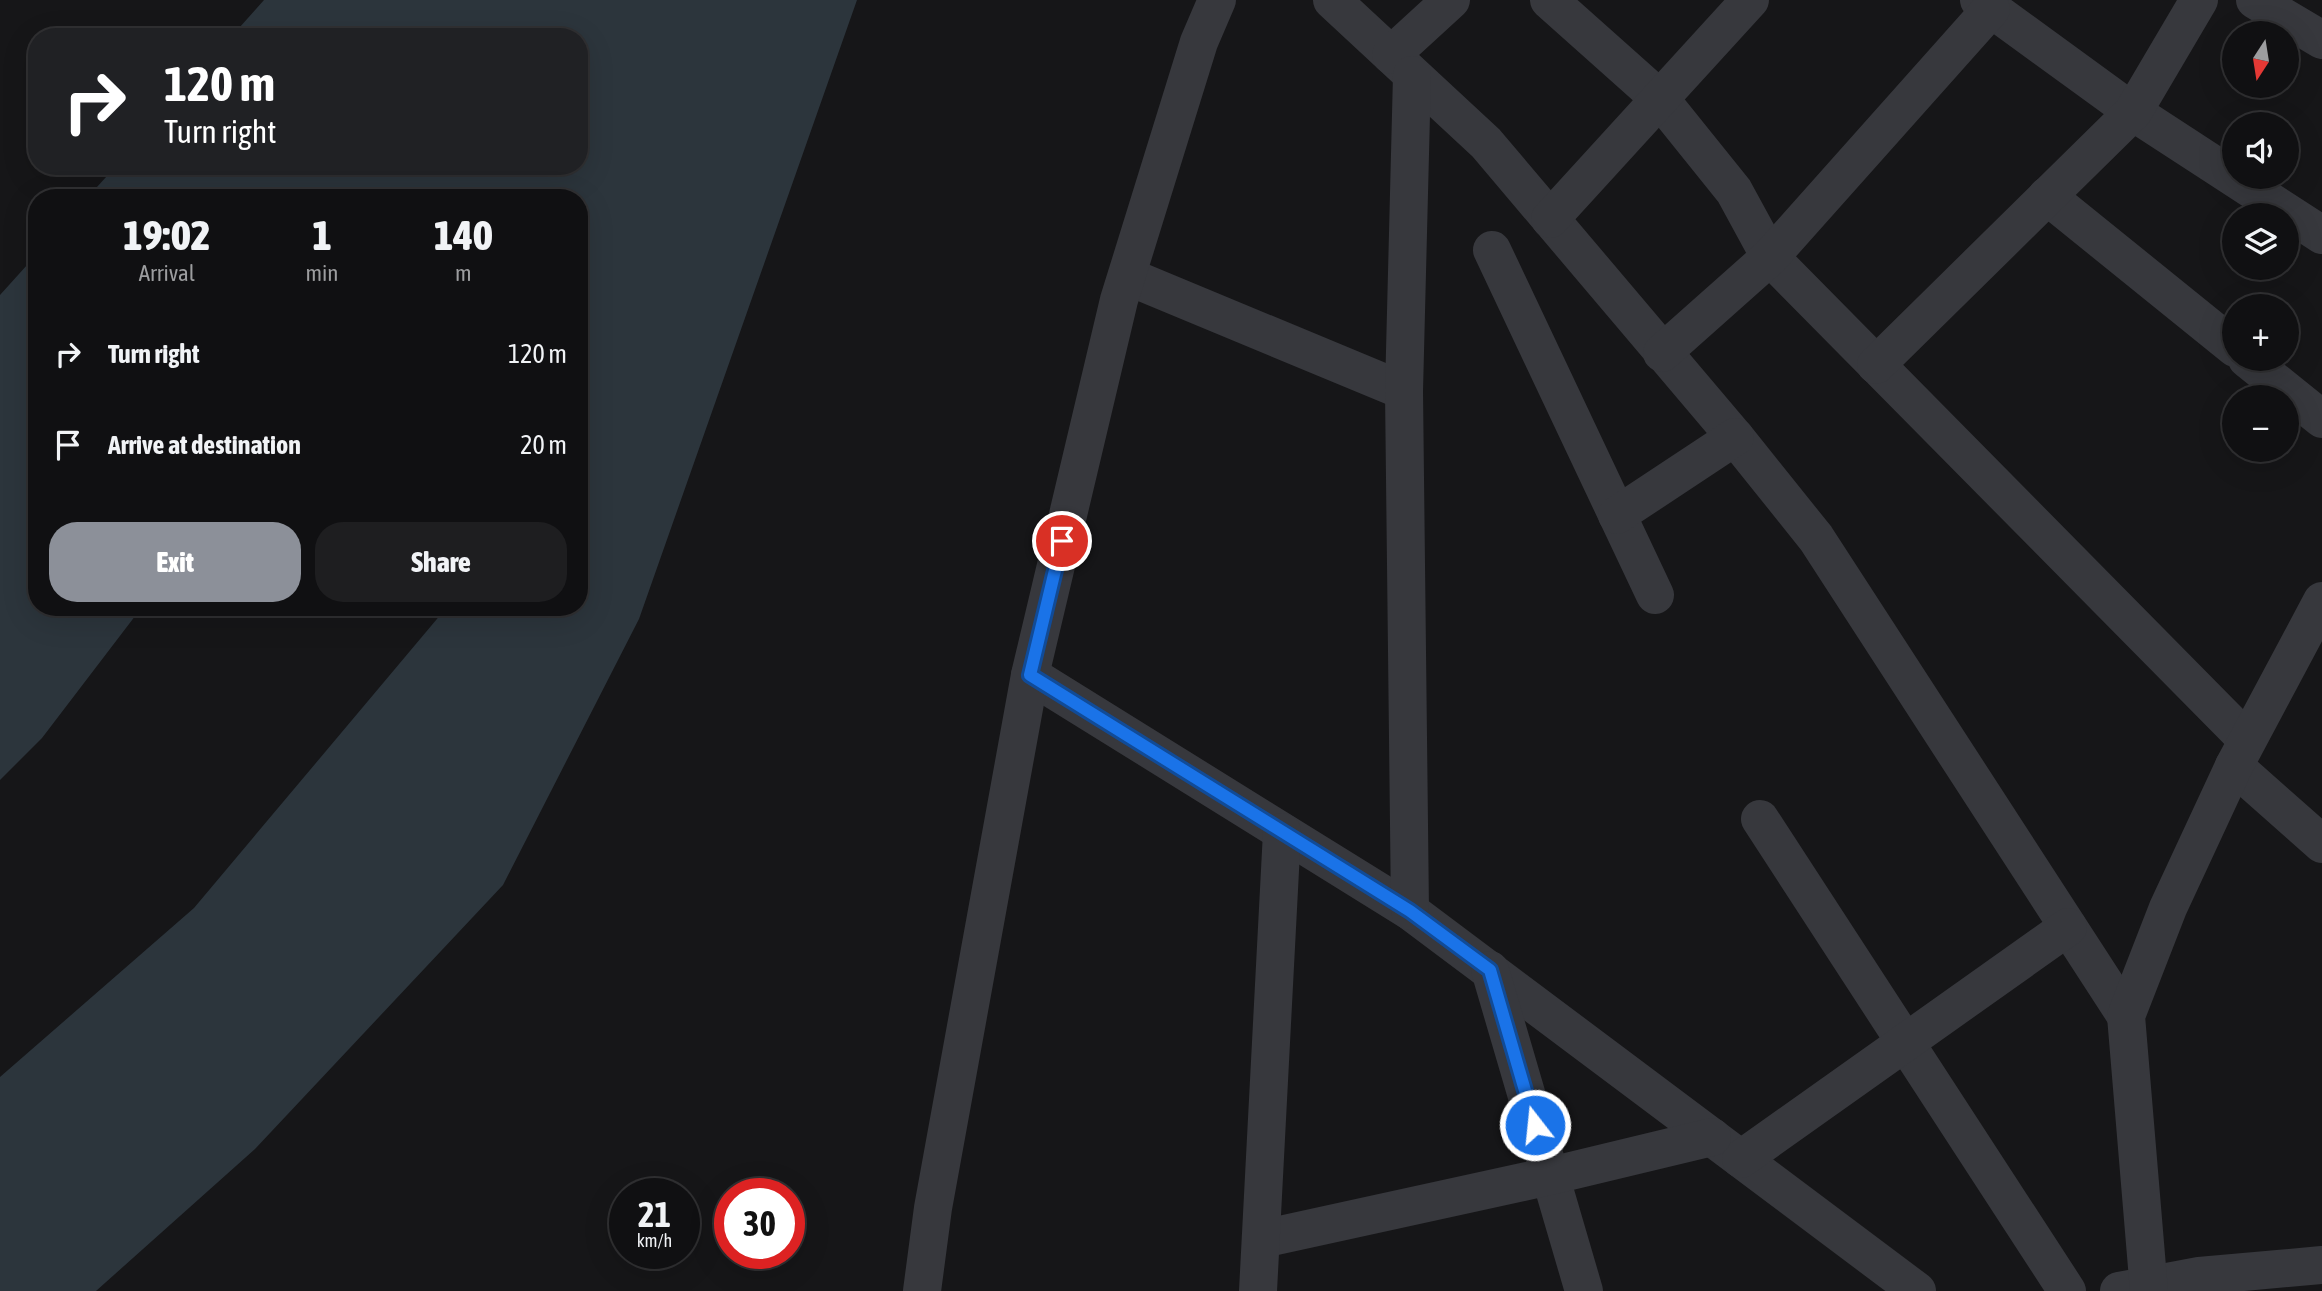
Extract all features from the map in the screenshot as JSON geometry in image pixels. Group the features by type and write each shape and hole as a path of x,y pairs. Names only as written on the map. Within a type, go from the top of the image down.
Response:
{"street":[{"path":"922,1291 933,1208 1030,675 1127,276 1199,42 1217,0"},
{"path":"1332,0 1486,143 1735,437 1816,538 2126,1016"},
{"path":"1410,911 1402,65 1451,0"},
{"path":"1549,0 1660,99 1734,191 1770,257 2241,753 2322,844"},
{"path":"1550,219 1750,0"},
{"path":"1875,365 2133,111 2200,0"},
{"path":"2255,0 2322,40"},
{"path":"1662,353 1770,257 1985,4 2133,111 2322,234"},
{"path":"2047,196 2222,337"},
{"path":"1492,250 1655,595"},
{"path":"1127,276 1404,391"},
{"path":"2262,371 2322,419"},
{"path":"1617,516 1735,437"},
{"path":"2317,624 2241,753 2168,908 2126,1016 2139,1289 2199,1276 2322,1265"},
{"path":"1030,675 1410,911 1917,1291"},
{"path":"1760,819 2067,1291"},
{"path":"1258,1291 1282,832"},
{"path":"1262,1239 1550,1176 1727,1148 1905,1042 2068,928"},
{"path":"1490,970 1584,1291"}],"shaded area":[{"path":"264,0 857,0 639,619 503,885 255,1149 96,1291 0,1291 0,1077 194,908 439,616 588,616 588,189 95,189 108,175 588,175 588,28 239,28"},
{"path":"28,264 28,616 135,616 42,738 0,780 0,295"}],"route":[{"path":"1062,541 1030,675 1410,911 1490,970 1535,1125"}]}
